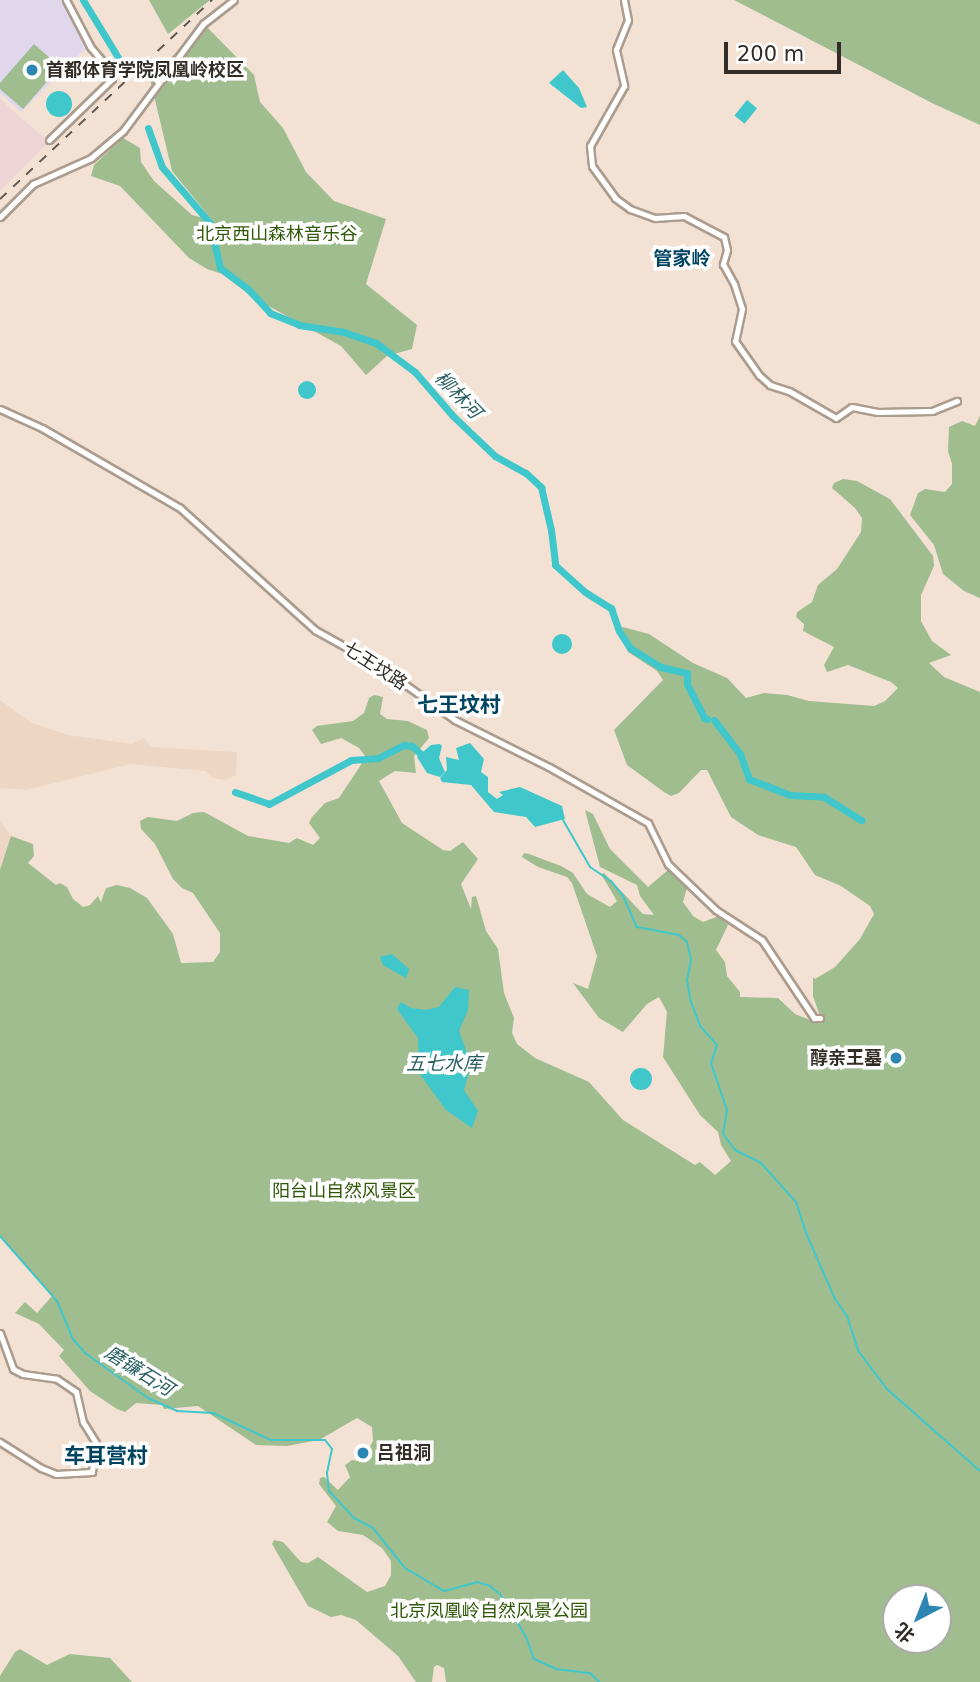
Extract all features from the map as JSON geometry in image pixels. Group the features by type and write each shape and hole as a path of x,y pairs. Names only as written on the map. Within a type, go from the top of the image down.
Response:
{"street":[{"path":"49,140 112,79 109,69 90,46 66,0"},
{"path":"0,217 33,184 91,158 123,131 202,24 233,0"},
{"path":"624,0 628,20 617,50 624,86 590,146 592,166 615,198 628,208 655,218 684,216 724,237 726,250 723,264 734,284 742,309 735,341 759,375 770,385 789,391 836,418 852,407 878,412 932,411 957,401"},
{"name":"七王坟路","path":"0,409 42,428 180,508 316,630 378,665 455,720 549,767 648,823 668,864 716,910 762,940 814,1018 820,1018"},
{"path":"0,1333 13,1368 23,1374 57,1379 76,1392 83,1422 96,1443 92,1472 56,1474 41,1468 0,1442"}],"shaded area":[{"name":"首都体育学院凤凰岭校区","path":"0,0 63,0 87,47 21,112 0,93"},
{"path":"0,99 49,142 0,191"},
{"path":"0,700 32,723 68,735 132,744 144,738 151,747 237,752 236,775 225,780 214,778 205,771 131,764 27,790 0,788"},
{"path":"0,821 11,836 0,870"}],"green space":[{"path":"149,0 210,0 168,34"},
{"path":"734,0 980,0 980,125 932,103"},
{"name":"北京西山森林音乐谷","path":"204,24 254,75 260,102 283,128 306,172 334,201 386,219 366,284 417,325 412,349 387,356 366,375 341,346 254,298 222,274 189,258 120,186 91,176 94,165 123,138 140,148 141,162 154,181 192,215 212,220 172,171 150,79"},
{"path":"34,44 60,67 23,109 0,89 0,83"},
{"path":"980,416 980,598 964,591 943,574 934,545 910,515 918,493 925,489 945,492 952,484 952,464 948,451 949,427 962,421 975,426"},
{"name":"阳台山自然风景区","path":"843,479 857,481 890,499 933,556 934,566 921,595 921,621 932,641 951,655 929,663 944,677 980,692 980,1682 446,1682 444,1668 437,1665 434,1667 432,1682 416,1682 398,1656 356,1620 341,1615 331,1617 308,1606 272,1544 274,1540 283,1542 301,1562 308,1563 318,1557 367,1592 385,1586 391,1575 391,1561 382,1548 363,1535 338,1531 327,1522 336,1506 319,1484 320,1478 324,1477 338,1490 350,1477 345,1465 352,1460 358,1461 366,1454 373,1441 372,1427 357,1418 319,1440 287,1446 256,1445 198,1406 164,1409 162,1405 136,1403 125,1412 90,1391 59,1356 64,1350 39,1324 15,1313 25,1302 37,1313 52,1296 0,1237 0,870 11,836 33,844 34,856 28,863 56,885 60,883 67,887 73,899 83,907 90,905 98,896 101,902 106,888 117,885 130,888 147,898 173,934 181,963 213,962 220,952 220,933 193,893 182,888 173,879 155,844 141,829 140,821 148,817 177,821 193,813 204,812 248,836 289,843 297,838 313,845 320,838 309,823 312,817 325,803 339,798 366,757 359,748 341,738 321,744 312,730 317,726 353,721 364,713 369,698 374,695 383,697 380,714 387,719 408,721 427,730 429,738 414,756 416,773 395,771 379,781 402,823 443,850 450,851 463,842 478,859 461,884 471,909 472,897 476,896 486,931 498,949 504,993 514,1018 512,1033 517,1044 535,1058 589,1082 623,1120 695,1165 700,1162 715,1175 731,1161 721,1145 718,1132 700,1115 663,1057 667,1012 659,997 647,1004 623,1032 599,1018 573,983 588,989 597,956 572,883 567,877 538,867 522,857 524,853 529,854 561,866 573,873 587,894 610,907 617,901 601,874 604,873 643,914 654,915 640,896 637,885 600,867 585,810 593,814 610,849 648,887 668,870 687,888 683,902 693,916 703,922 719,916 728,925 716,950 725,962 727,976 740,992 740,997 778,998 795,1014 810,1020 821,1019 813,996 813,977 815,979 835,967 860,939 874,914 870,906 841,886 815,875 796,847 758,835 731,817 707,770 701,770 679,793 671,796 664,792 627,765 614,730 663,680 657,671 628,652 620,630 623,627 649,634 693,663 727,678 746,698 764,693 809,701 874,706 885,701 898,688 891,682 848,665 827,672 824,665 834,647 803,631 804,624 796,617 797,612 812,602 818,585 837,569 861,532 862,518 855,508 832,488 834,483"},
{"path":"20,1649 47,1665 70,1654 110,1658 132,1682 0,1682 0,1676 15,1652"}],"water":[{"path":"563,70 579,88 587,107 581,108 549,83"},
{"path":"59,91 68,95 72,104 68,113 59,117 50,113 46,104 50,95"},
{"path":"747,100 757,108 745,124 734,116"},
{"path":"303,381 311,381 316,390 314,397 303,399 298,394 298,386"},
{"path":"562,634 569,637 572,644 569,651 562,654 555,651 552,644 555,637"},
{"path":"470,743 484,759 481,772 488,777 488,792 497,799 503,795 499,792 520,787 562,806 565,819 535,827 526,817 494,812 471,785 442,782 440,778 447,770 446,757 459,760 456,748"},
{"path":"431,745 442,746 439,758 445,772 440,777 427,773 417,757"},
{"path":"392,954 409,969 406,978 383,965 380,957"},
{"name":"五七水库","path":"455,987 469,990 468,1010 459,1031 471,1064 464,1090 478,1111 472,1128 446,1110 419,1073 418,1038 397,1009 401,1002 411,1008 426,1010 439,1007"},
{"path":"641,1068 649,1071 652,1079 649,1087 641,1090 633,1087 630,1079 633,1071"}],"waterway":[{"name":"柳林河","path":"83,0 122,64"},
{"name":"柳林河","path":"148,128 162,167 210,223 220,268 248,289 270,313 299,325 344,332 376,343 415,372 453,416 495,456 526,473 541,487 551,530 555,565 585,592 611,608 619,631 630,648 661,667 687,673 687,684 704,718 707,719"},
{"path":"714,720 740,754 749,779 790,795 824,797 861,820"},
{"path":"235,792 269,804 351,760 378,758 404,745 412,746 421,754"},
{"path":"563,820 590,867 611,881 623,896 637,927 679,935 687,942 691,960 687,980 691,1002 700,1026 717,1045 711,1063 727,1110 723,1134 735,1150 760,1162 796,1202 806,1233 835,1299 847,1316 859,1352 887,1389 980,1471"},
{"name":"磨镰石河","path":"0,1236 57,1301 73,1339 85,1353 148,1398 177,1411 213,1413 271,1440 325,1440 332,1449 327,1473 329,1491 354,1518 373,1528 405,1568 444,1591 477,1582 490,1586 500,1594 526,1637 534,1659 556,1669 590,1673 599,1682"}],"railway":[{"path":"0,199 212,0"}],"place":[{"name":"首都体育学院凤凰岭校区","path":"32,70"},
{"name":"醇亲王墓","path":"896,1058"},
{"name":"吕祖洞","path":"363,1453"}],"district":[{"name":"管家岭","path":"682,259"},
{"name":"七王坟村","path":"459,705"},
{"name":"车耳营村","path":"106,1456"}],"park label":[{"name":"北京凤凰岭自然风景公园","path":"489,1611"}]}
